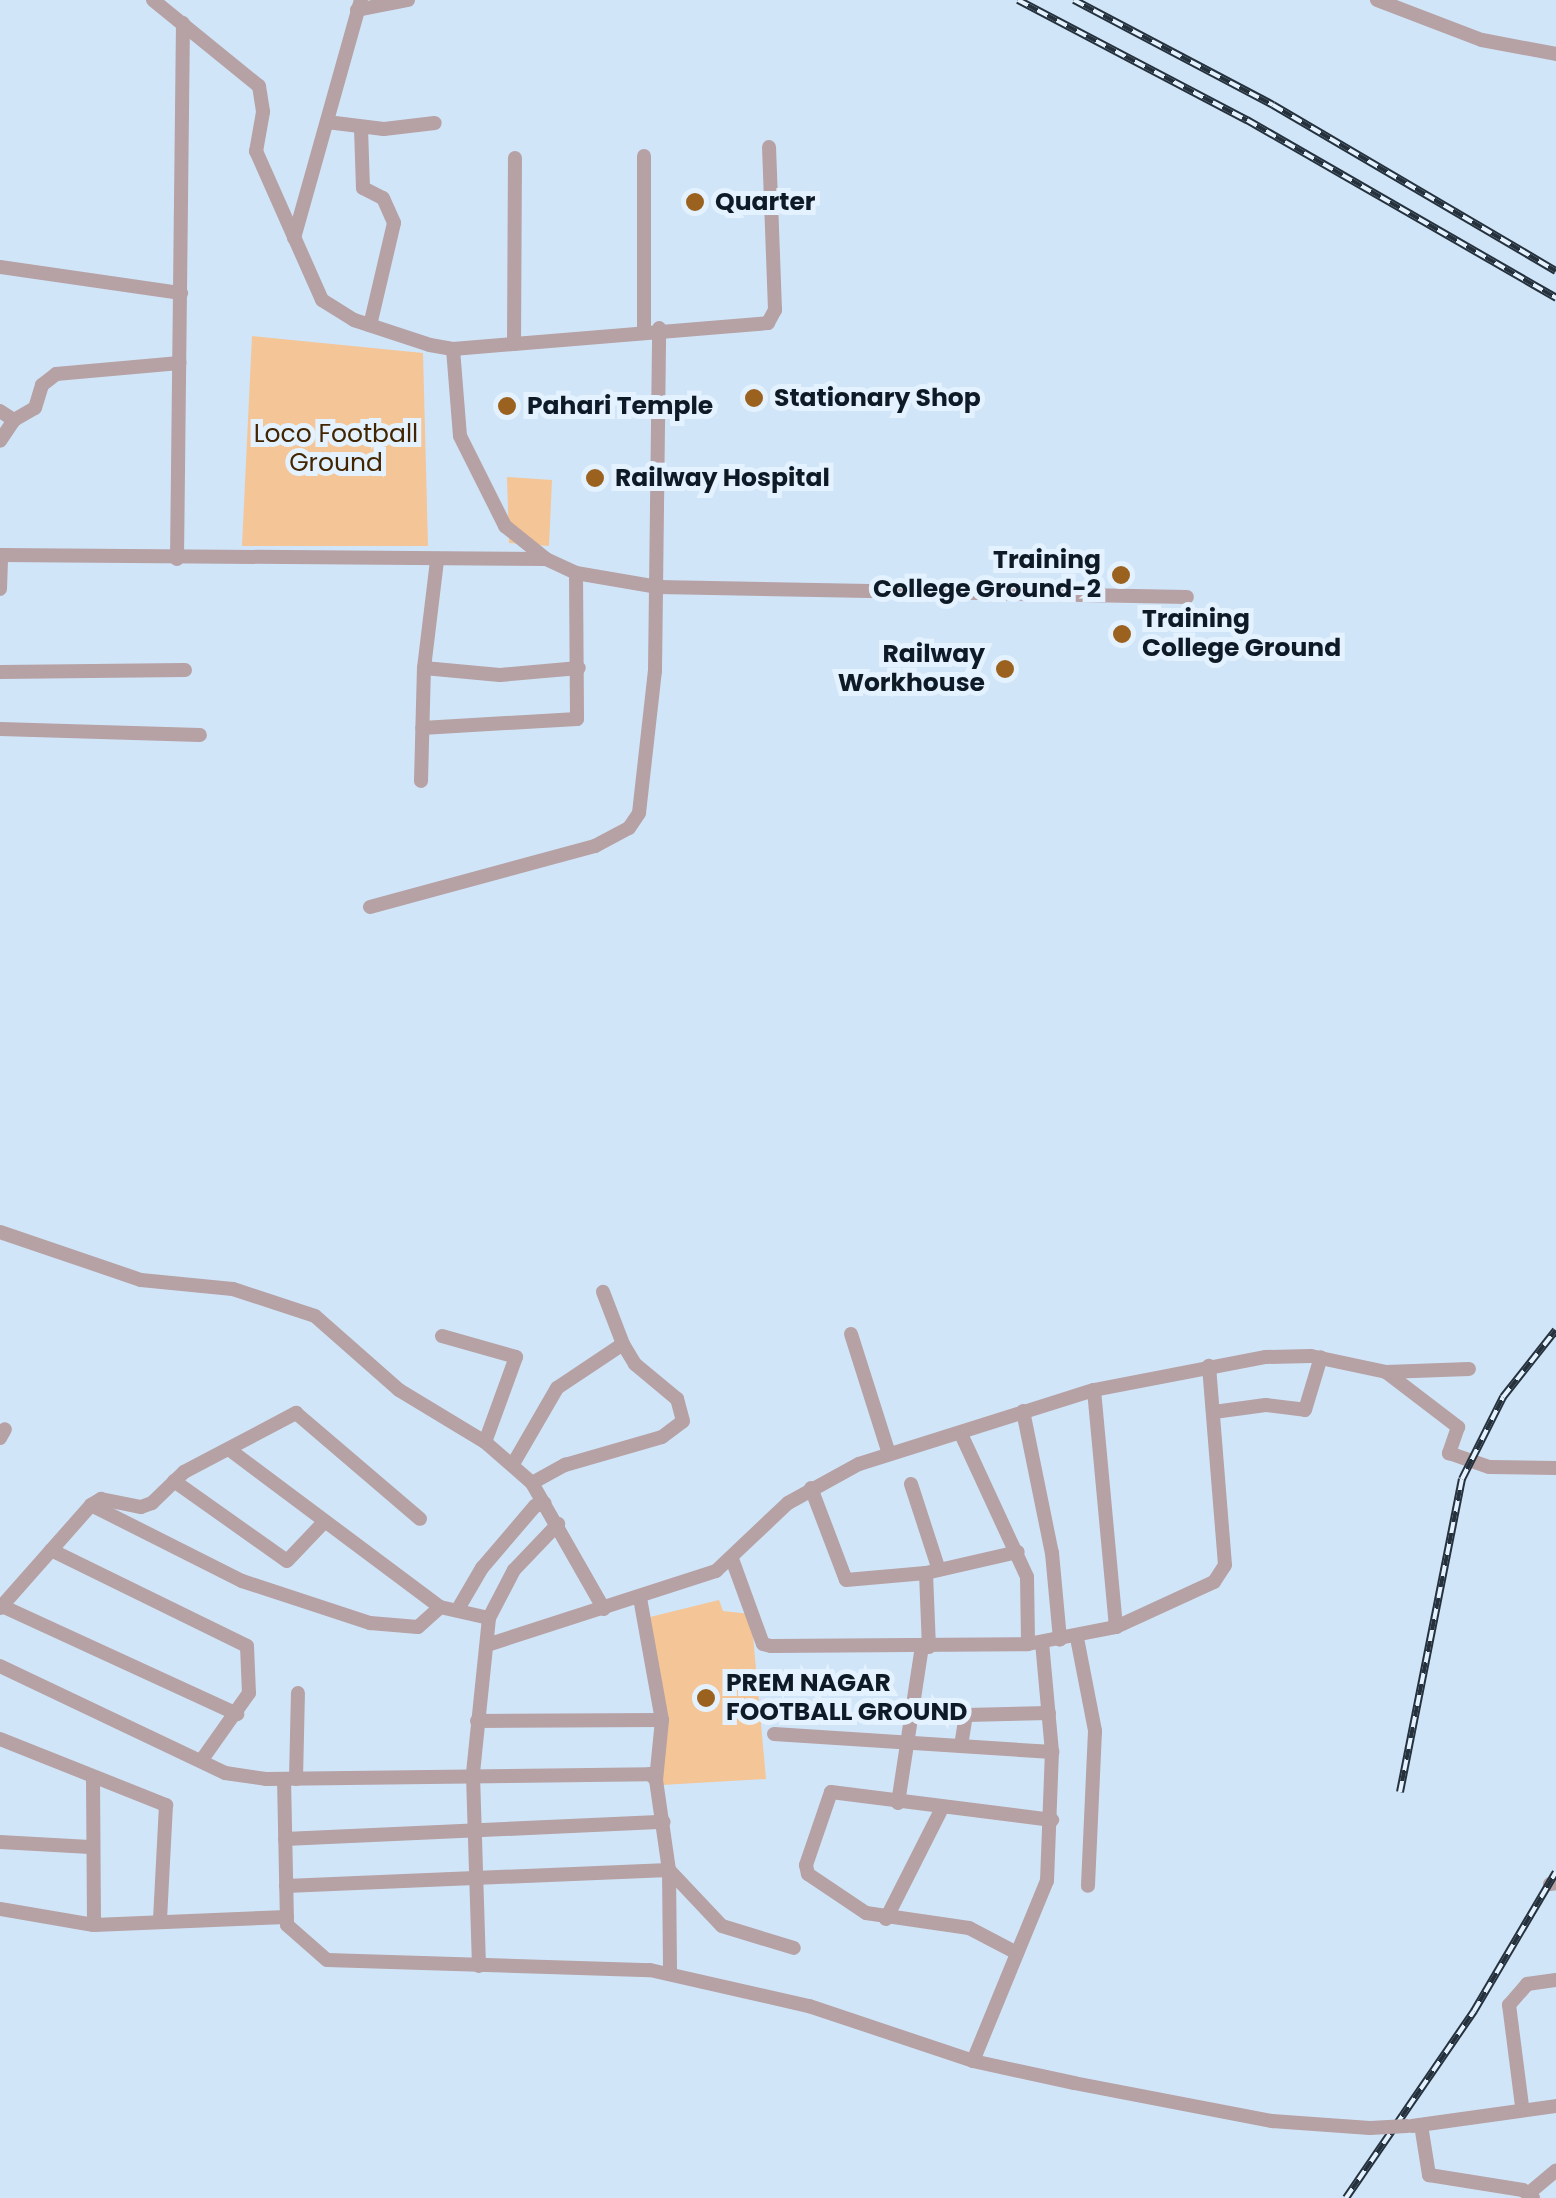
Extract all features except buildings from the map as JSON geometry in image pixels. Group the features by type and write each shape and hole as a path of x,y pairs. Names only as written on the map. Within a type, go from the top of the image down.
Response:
{"street":[{"path":"153,0 258,86 263,112 256,151 322,300 370,325 453,350 652,328 757,326 773,318 769,147"},
{"path":"294,238 359,5 408,0"},
{"path":"1377,0 1482,40 1556,54"},
{"path":"178,558 183,23"},
{"path":"327,122 361,128 435,123"},
{"path":"361,128 363,188 383,198 394,224 370,325"},
{"path":"370,907 595,846 629,828 644,793 658,587 644,156"},
{"path":"514,344 515,158"},
{"path":"0,267 180,293"},
{"path":"453,350 460,436 505,526 546,559 576,573 658,587 1187,597"},
{"path":"0,441 14,420 34,408 42,385 56,374 180,363"},
{"path":"0,411 14,420"},
{"path":"0,589 0,555 546,559"},
{"path":"421,781 424,668 438,560"},
{"path":"422,728 572,722 579,711 576,573"},
{"path":"424,668 500,675 578,668"},
{"path":"0,672 186,670"},
{"path":"0,729 200,734"},
{"path":"1,1234 140,1280 233,1288 301,1308 400,1390 485,1442 532,1482 604,1609"},
{"path":"532,1482 566,1465 662,1437 683,1422 677,1399 635,1364 622,1344 603,1292"},
{"path":"851,1334 888,1454"},
{"path":"442,1336 516,1356 485,1442"},
{"path":"513,1464 557,1388 622,1344"},
{"path":"1214,1412 1266,1406 1305,1410 1321,1357"},
{"path":"487,1645 640,1598 732,1559 811,1488 888,1454 1094,1390 1209,1366 1321,1357 1386,1372 1470,1369"},
{"path":"732,1559 764,1644 926,1647 1035,1643 1076,1638 1116,1626 1220,1576 1228,1537 1209,1366"},
{"path":"1386,1372 1458,1427 1449,1453 1488,1467 1556,1468"},
{"path":"1094,1390 1116,1626"},
{"path":"1023,1411 1052,1553 1060,1640"},
{"path":"236,1714 1,1607 91,1505 115,1499 141,1507 174,1481 296,1412 420,1519"},
{"path":"961,1434 1018,1552 1029,1597 1052,1752 1047,1881 973,2061"},
{"path":"230,1450 440,1607 489,1618"},
{"path":"174,1481 287,1561 324,1522"},
{"path":"898,1802 926,1647 932,1571 911,1484"},
{"path":"811,1488 846,1580 932,1571 1018,1552"},
{"path":"458,1608 482,1568 535,1506 545,1503"},
{"path":"91,1505 242,1581 370,1622 418,1626 440,1607"},
{"path":"478,1966 474,1773 489,1618 514,1570 558,1524"},
{"path":"51,1550 248,1646 249,1693 201,1762"},
{"path":"640,1598 662,1720 656,1780 669,1870 670,1974"},
{"path":"1076,1638 1095,1731 1088,1886"},
{"path":"0,1666 226,1773 290,1779 642,1772 656,1780"},
{"path":"298,1693 285,1839 287,1917 304,1945 326,1960 670,1974 808,2006 973,2061 1272,2121 1370,2128 1414,2126 1522,2106 1556,2106"},
{"path":"961,1746 966,1715 1048,1713"},
{"path":"477,1721 662,1720"},
{"path":"774,1734 1052,1752"},
{"path":"0,1739 166,1805 160,1921"},
{"path":"93,1779 90,1847 94,1925"},
{"path":"1016,1953 969,1928 886,1919 850,1903 808,1874 806,1865 831,1792 942,1810 1052,1820"},
{"path":"886,1919 942,1810"},
{"path":"285,1839 664,1822"},
{"path":"0,1842 90,1847"},
{"path":"286,1886 669,1870 722,1926 794,1948"},
{"path":"0,1909 94,1925 287,1917"},
{"path":"1522,2106 1509,2004 1527,1984 1556,1980"},
{"path":"1414,2126 1429,2175 1531,2195 1556,2170"}],"green space":[{"name":"Loco Football Ground","path":"252,336 423,353 428,546 242,546"},
{"path":"507,477 552,480 549,546 509,543"},
{"name":"PREM NAGAR FOOTBALL GROUND","path":"719,1600 723,1611 751,1614 766,1779 662,1785 646,1618"}],"railway":[{"path":"1018,0 1247,120 1556,298"},
{"path":"1074,0 1273,105 1556,271"},
{"path":"1400,1792 1462,1479 1503,1397 1556,1330"},
{"path":"1346,2198 1474,2011 1556,1872"}],"place":[{"name":"Quarter","path":"695,202"},
{"name":"Stationary Shop","path":"754,398"},
{"name":"Pahari Temple","path":"507,406"},
{"name":"Railway Hospital","path":"595,478"},
{"name":"Training College Ground-2","path":"1121,575"},
{"name":"Training College Ground","path":"1122,634"},
{"name":"Railway Workhouse","path":"1005,669"},
{"name":"PREM NAGAR FOOTBALL GROUND","path":"706,1698"}]}
